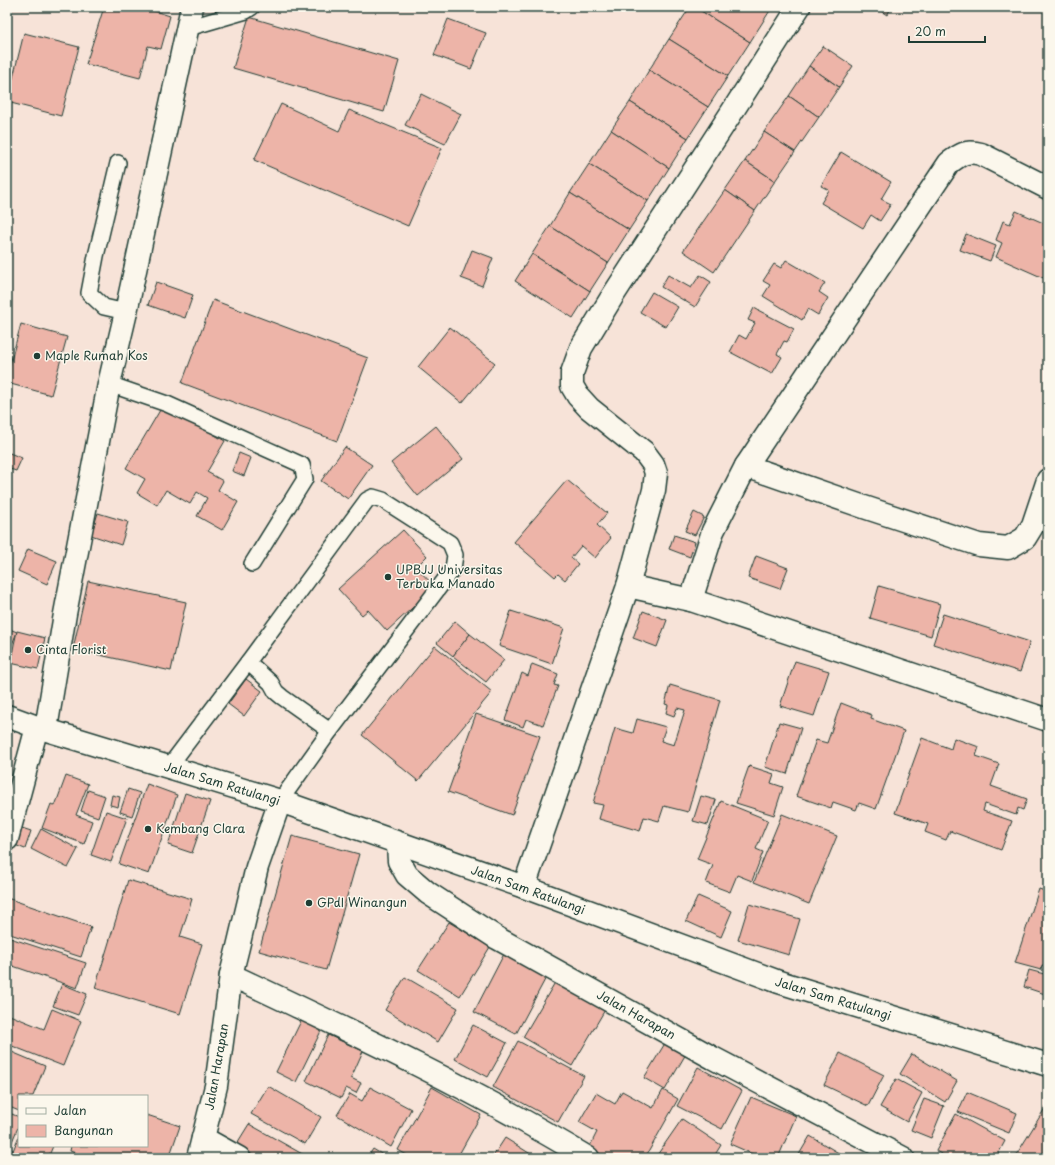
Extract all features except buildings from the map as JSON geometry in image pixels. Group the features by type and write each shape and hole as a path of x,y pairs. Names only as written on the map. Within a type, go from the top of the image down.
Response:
{"main road":[{"path":"524,887 628,586 654,490 656,473 653,464 644,452 589,408 578,396 572,386 572,373 581,348 612,297 800,7"},
{"path":"7,839 42,728 108,384 126,312 191,12"},
{"path":"691,600 713,530 746,466 949,163 960,154 972,152 981,154 1048,188"},
{"path":"746,466 979,545 1008,548 1025,538 1033,526 1048,480"},
{"path":"628,586 691,600 1048,720"},
{"name":"Jalan Sam Ratulangi","path":"7,716 168,768 280,801 398,844 524,887 779,982 1048,1065"},
{"name":"Jalan Harapan","path":"200,1148 216,1086 231,975 257,867 280,801"},
{"name":"Jalan Harapan","path":"398,844 399,861 407,875 428,893 497,938 713,1058 903,1158"},
{"path":"231,975 395,1053 552,1136 588,1158"},
{"path":"200,1148 239,1158"}],"lane":[{"path":"191,12 246,11 252,7"},
{"path":"118,163 96,256 89,293 104,307 126,312"},
{"path":"108,384 167,404 302,465 304,479 252,564"},
{"path":"168,768 367,500 373,497 383,500 450,543 455,555 453,569 330,731 280,801"},
{"path":"248,662 271,682 276,692 330,731"}],"place":[{"name":"Maple Rumah Kos","path":"37,356"},
{"name":"UPBJJ Universitas Terbuka Manado","path":"388,577"},
{"name":"Cinta Florist","path":"28,650"},
{"name":"Kembang Clara","path":"148,829"},
{"name":"GPdI Winangun","path":"309,903"}]}
